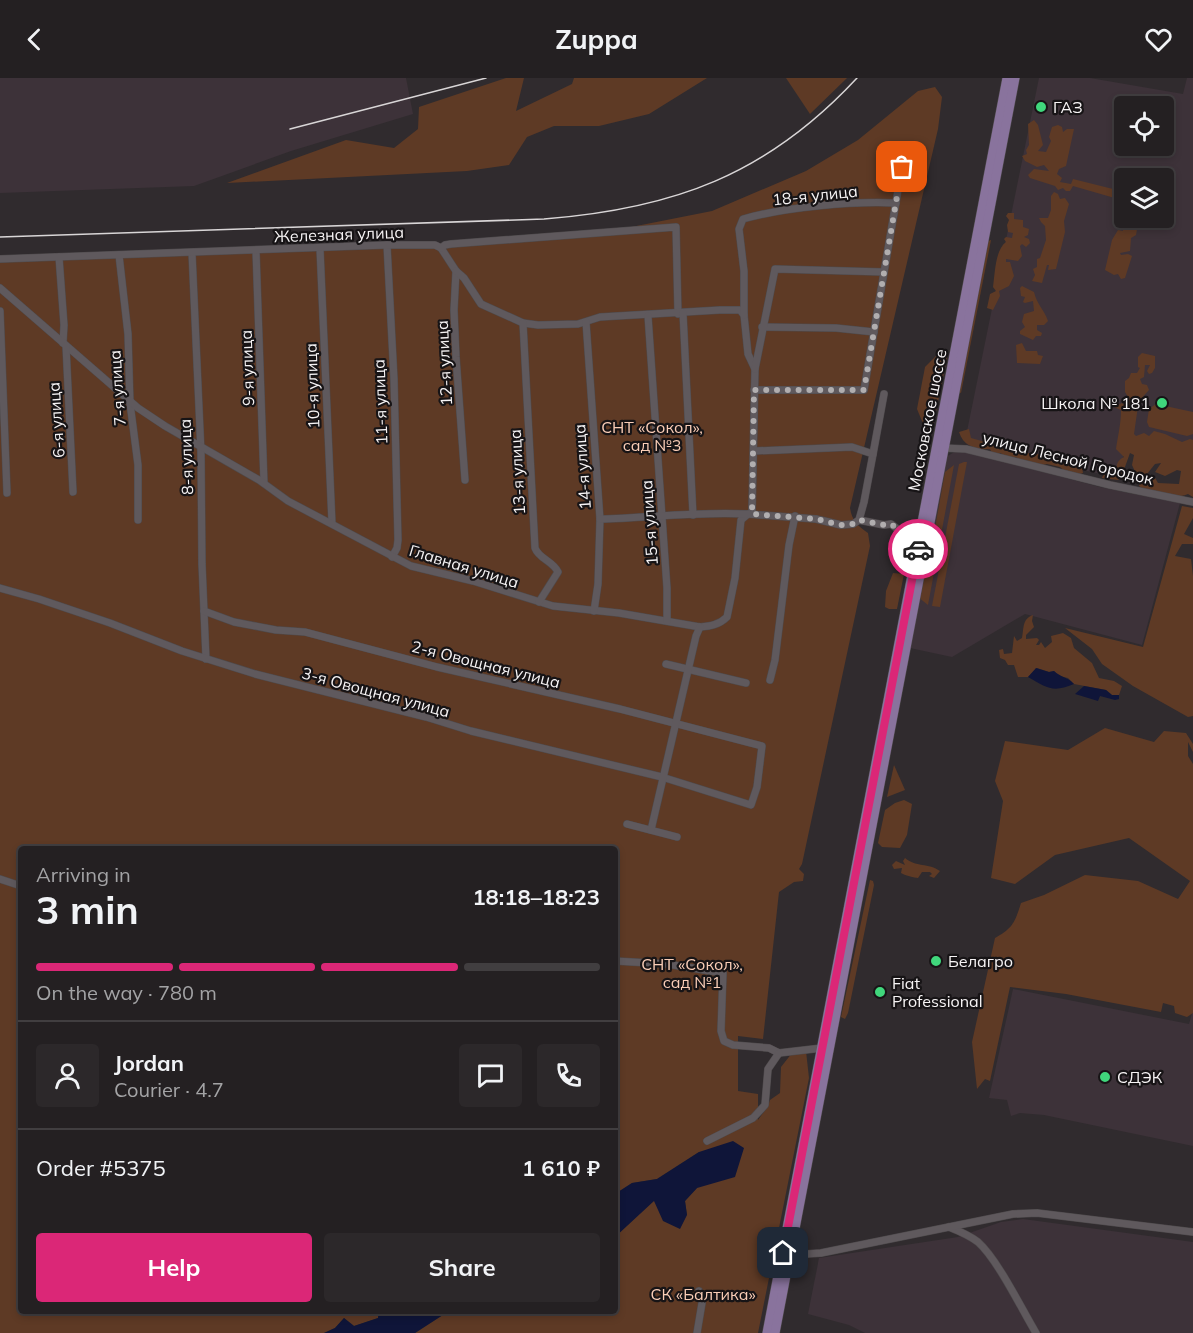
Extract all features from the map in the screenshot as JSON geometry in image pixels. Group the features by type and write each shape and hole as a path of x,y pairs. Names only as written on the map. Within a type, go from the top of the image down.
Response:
{"main road":[{"name":"Московское шоссе","path":"767,1333 787,1254 908,620 1007,78"},
{"name":"Московское шоссе","path":"776,1333 822,1048 908,620 921,534 1015,78"}],"street":[{"path":"754,390 864,390 905,149"},
{"name":"18-я улица","path":"742,313 744,271 740,224 743,219 784,211 867,203 896,203"},
{"name":"Железная улица","path":"0,259 387,245 435,245 441,248 451,243 505,238 676,227 681,313"},
{"name":"11-я улица","path":"387,245 398,540 392,557"},
{"path":"441,248 480,304 523,323 559,325 586,322 600,317 720,310 742,313 748,354 754,369"},
{"name":"10-я улица","path":"320,249 332,523"},
{"name":"9-я улица","path":"256,251 264,483"},
{"name":"8-я улица","path":"192,253 206,659"},
{"name":"7-я улица","path":"119,255 128,334 130,403 138,465 140,502 138,520"},
{"name":"6-я улица","path":"59,258 73,492"},
{"path":"750,514 754,451 754,369 775,269 884,272"},
{"name":"12-я улица","path":"456,271 454,302 456,357 465,480"},
{"name":"Главная улица","path":"0,288 130,403 165,426 264,483 288,501 392,557 424,571 473,581 567,609 619,613 700,627"},
{"path":"0,311 7,493"},
{"path":"681,313 693,515"},
{"name":"15-я улица","path":"648,316 663,517 667,621"},
{"name":"14-я улица","path":"586,322 600,519 598,584 594,610"},
{"name":"13-я улица","path":"523,323 535,548 537,554 558,572 538,602"},
{"path":"762,327 836,328 874,332"},
{"path":"600,519 709,513 795,516 841,525 853,524 859,520 864,502 884,394"},
{"path":"754,451 859,448 873,454"},
{"name":"улица Лесной Городок","path":"939,449 966,449 1110,485 1193,502"},
{"path":"651,830 696,636 700,627 718,624 727,617 735,578 741,520 750,514"},
{"path":"770,680 775,660 789,545 795,516"},
{"path":"859,520 884,525 891,524 900,531 921,534"},
{"name":"3-я Овощная улица","path":"0,588 110,623 153,641 255,674 404,711 471,731 662,777 751,805"},
{"name":"2-я Овощная улица","path":"204,611 234,622 276,630 305,632 437,667 504,681 762,746 757,787 751,805"},
{"path":"666,664 746,683"},
{"path":"627,824 677,837"},
{"path":"0,879 18,885"},
{"path":"618,961 667,963 723,973 721,1031 724,1041 733,1045 769,1048 779,1053 822,1048"},
{"path":"707,1141 753,1118 765,1105 768,1069 779,1053"},
{"path":"787,1254 821,1253 1013,1214 1037,1213 1193,1232"},
{"path":"949,1227 967,1234 980,1244 993,1260 1036,1333"},
{"path":"697,1333 702,1303 699,1291"}],"shaded area":[{"path":"0,78 406,78 413,114 291,151 194,186 0,193"},
{"path":"1039,78 1090,78 1183,94 1187,78 1193,78 1193,457 1125,447 1119,478 968,445 965,441"},
{"path":"956,451 964,451 1100,487 1180,503 1142,645 1025,614 952,657 910,648 946,457"},
{"path":"1013,989 1189,1024 1193,1010 1193,1146 1044,1115 1020,1113 1011,1116 1007,1100 989,1098"},
{"path":"1023,1219 1193,1242 1193,1333 865,1333 849,1325 808,1314 819,1258 958,1237 1001,1222"}],"green space":[{"path":"506,78 524,78 516,111 572,84 574,78 707,78 649,114 599,126 554,126 527,137 509,165 467,171 227,183 346,140 394,148 418,129 419,107"},
{"path":"786,78 847,78 810,114"},
{"name":"СНТ «Сокол», сад №3","path":"935,87 942,97 938,129 850,508 856,523 868,533 870,546 802,864 799,869 804,874 803,881 794,882 779,892 763,1039 738,1036 738,1091 758,1094 758,1120 770,1100 780,1093 781,1067 792,1053 806,1051 809,1078 758,1333 415,1333 444,1314 618,1314 618,1234 654,1200 687,1215 685,1201 697,1188 699,1152 657,1179 632,1183 618,1192 618,846 18,846 18,1314 379,1314 378,1318 354,1326 344,1318 335,1328 324,1333 0,1333 0,257 518,241 616,230 712,211 806,171 858,140 918,91"},
{"path":"1034,120 1038,125 1043,145 1038,151 1046,152 1051,141 1049,137 1052,127 1058,125 1062,127 1063,132 1067,129 1074,129 1066,166 1059,169 1057,174 1062,178 1060,182 1071,184 1073,179 1114,189 1114,198 1073,186 1070,191 1063,188 1058,190 1055,186 1030,178 1028,175 1034,169 1049,171 1044,165 1037,167 1025,161 1022,156 1027,154 1026,150 1029,145 1028,124"},
{"path":"1054,192 1060,199 1065,198 1069,204 1056,269 1048,270 1049,265 1047,265 1042,283 1032,281 1035,275 1033,269 1037,267 1037,259 1040,258 1046,240 1045,226 1039,218 1048,218 1051,210 1051,196"},
{"path":"1008,213 1014,213 1014,219 1023,220 1023,227 1029,229 1028,235 1024,237 1029,239 1030,243 1026,247 1022,244 1020,246 1022,256 1018,261 1006,259 1006,262 1010,262 1014,276 1009,286 999,291 1000,296 993,310 987,308 990,294 996,291 993,287 998,256 1006,242 1004,239 1012,238 1013,233 1008,232 1009,220 1006,216"},
{"path":"1122,228 1137,228 1136,235 1131,238 1130,251 1120,253 1132,256 1125,278 1121,279 1118,274 1114,275 1105,270 1112,240 1118,230 1123,231"},
{"path":"991,240 961,393 959,392 988,241"},
{"path":"1022,286 1034,292 1048,321 1044,325 1037,325 1037,330 1042,333 1033,340 1020,334 1025,327 1022,322 1024,314 1034,311 1033,301 1023,302 1025,297 1021,296"},
{"path":"1022,343 1026,351 1037,351 1038,355 1043,356 1040,364 1017,363 1016,345"},
{"path":"945,350 947,358 933,426 928,429 924,426 917,409 925,367 941,351"},
{"path":"1142,353 1155,356 1155,368 1149,374 1147,371 1150,365 1145,365 1144,377 1140,379 1149,390 1137,403 1134,434 1136,436 1144,433 1149,436 1154,431 1182,442 1193,440 1193,497 1188,494 1176,497 1163,496 1139,486 1140,482 1152,475 1158,483 1179,484 1181,471 1177,470 1165,476 1155,472 1161,463 1155,464 1147,474 1138,478 1132,465 1134,455 1130,453 1121,478 1118,480 1102,478 1104,473 1116,475 1117,464 1124,457 1116,449 1121,410 1114,407 1122,403 1128,407 1130,403 1126,401 1128,397 1125,392 1125,381 1131,373 1137,373 1140,368 1138,357"},
{"path":"1156,404 1193,412 1193,434 1187,436 1149,427 1147,422 1149,409"},
{"path":"969,429 971,438 1002,445 1004,448 1007,445 1014,446 1017,452 1038,454 1082,467 1083,473 1071,477 1060,467 1047,464 1039,466 1016,457 1004,459 1001,453 993,456 990,449 975,448 964,441 959,432"},
{"path":"967,462 940,607 932,606 959,464"},
{"path":"954,465 928,605 918,597 930,549 928,548 930,530 935,528 945,472"},
{"path":"1182,506 1193,508 1193,518 1184,534 1193,538 1193,544 1182,544 1175,556 1191,559 1193,576 1193,716 1188,717 1133,686 1102,664 1092,649 1065,628 1143,647"},
{"path":"893,573 904,574 897,609 889,609 885,607 886,591"},
{"path":"1033,615 1034,627 1026,635 1026,639 1037,638 1039,640 1036,645 1041,642 1045,648 1052,642 1051,636 1063,633 1071,638 1074,648 1092,663 1099,678 1114,681 1122,686 1119,695 1074,684 1054,671 1049,672 1037,668 1028,677 1018,677 1014,665 1008,665 1000,658 999,650 1003,649 1004,654 1012,653 1014,636 1017,641 1022,638 1025,621"},
{"path":"1105,728 1154,742 1164,731 1186,733 1193,744 1193,752 1188,742 1188,756 1193,764 1193,1013 1187,1017 1175,1013 1174,1006 1163,1003 1161,1012 1066,994 1010,987 990,1081 985,1079 977,1089 972,1042 995,938 1013,924 1021,903 1044,895 1085,875 1138,881 1178,899 1190,881 1129,838 1055,855 1015,884 991,878 1003,801 995,781 1005,741 1068,750"},
{"path":"894,765 905,790 887,797"},
{"path":"904,800 912,804 907,835 900,848 882,847 878,843 885,810"},
{"path":"905,858 913,863 940,871 934,878 929,876 932,874 930,872 922,872 918,878 904,875 901,873 902,868 894,869 892,865 896,861 905,865 903,861"},
{"path":"870,880 874,885 845,1019 841,1017"}],"water":[{"path":"1036,668 1049,672 1054,671 1074,684 1055,689 1045,686 1028,677"},
{"path":"1084,686 1106,690 1112,695 1119,695 1119,699 1100,696 1098,701 1075,694"},
{"path":"733,1141 744,1148 735,1177 697,1188 685,1201 687,1215 680,1229 663,1221 654,1201 618,1234 618,1192 632,1183 657,1179 699,1152"},
{"path":"379,1314 444,1314 415,1333 324,1333 335,1328 344,1318 354,1326 378,1318"}],"railway":[{"path":"290,129 486,78"},
{"path":"0,237 544,219 635,206 676,196 752,163 788,140 823,111 857,78"}],"way so far":[{"path":"902,167 864,390 754,390 752,514 795,516 841,525 853,524 859,520 884,525 891,524 900,531 921,534 918,549"}],"place":[{"name":"ГАЗ","path":"1041,107"},
{"name":"Школа № 181","path":"1162,403"},
{"name":"Белагро","path":"936,961"},
{"name":"Fiat Professional","path":"880,992"},
{"name":"СДЭК","path":"1105,1077"}],"route":[{"path":"783,1253 918,549"}],"park label":[{"name":"СНТ «Сокол», сад №1","path":"692,973"},
{"name":"СК «Балтика»","path":"703,1294"}]}
